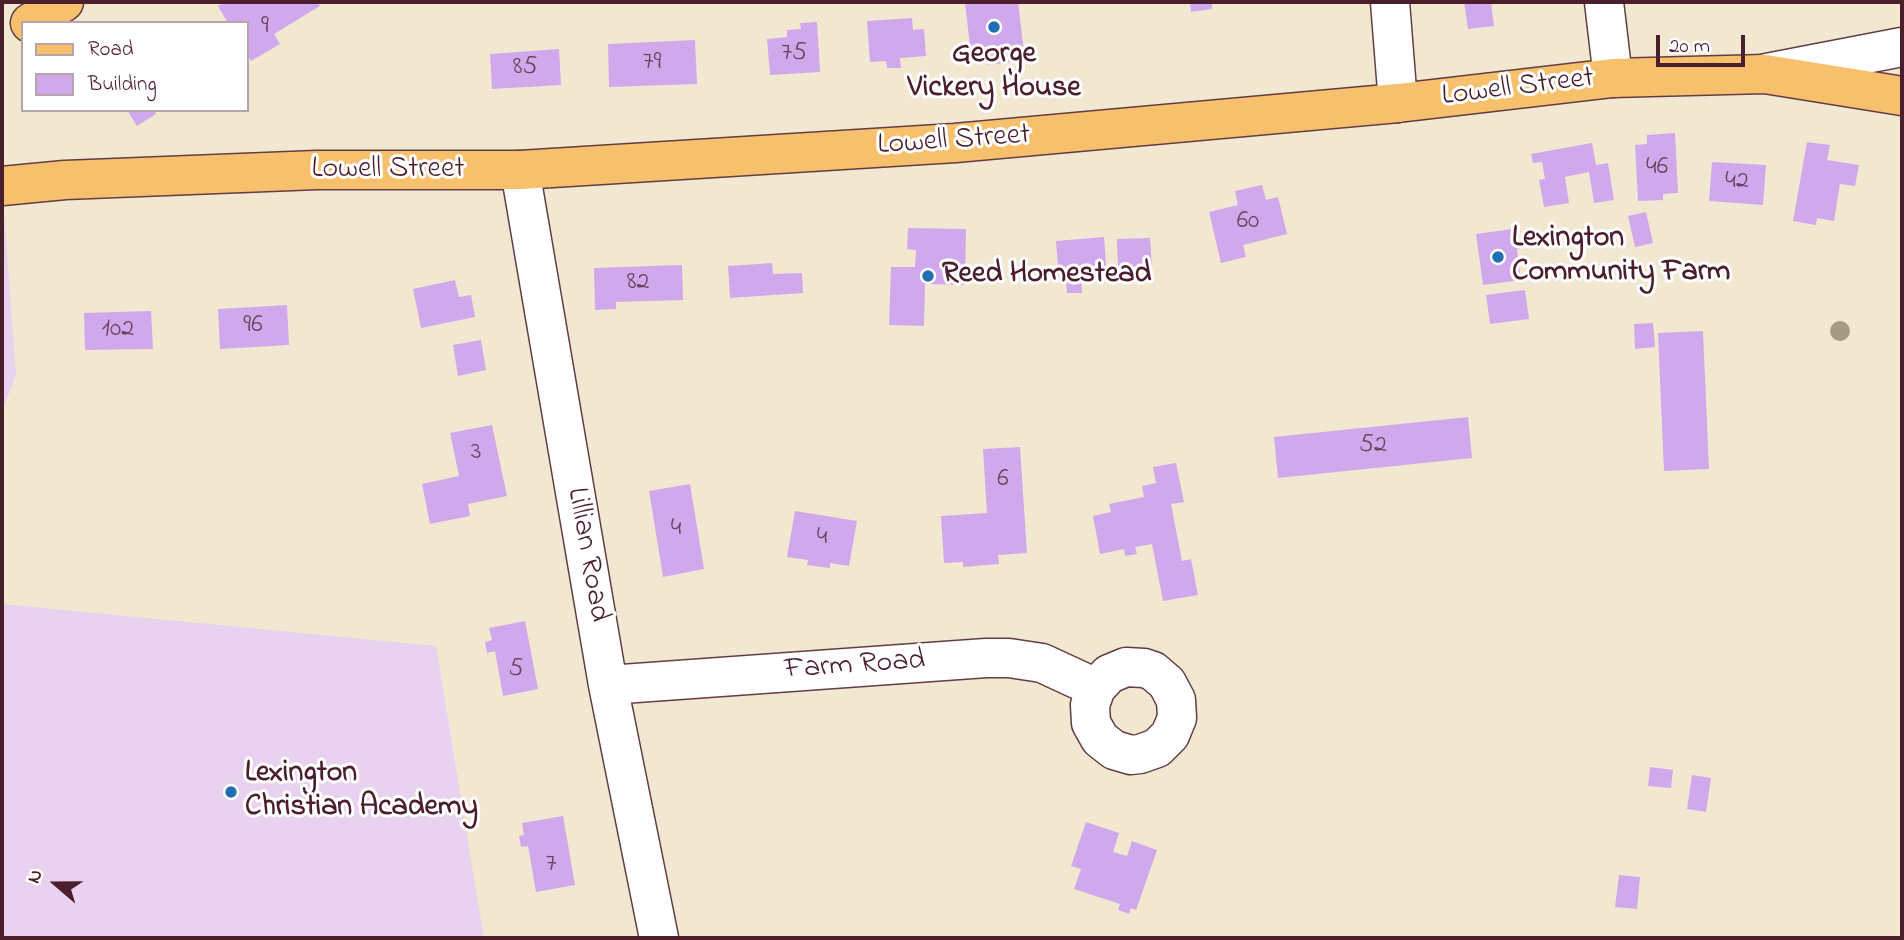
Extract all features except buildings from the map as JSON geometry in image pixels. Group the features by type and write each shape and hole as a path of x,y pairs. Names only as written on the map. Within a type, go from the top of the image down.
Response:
{"main road":[{"path":"33,21 64,2"},
{"path":"2,40 21,28"},
{"name":"Lowell Street","path":"5,182 317,170 520,170 955,143 1398,103 1613,78 1765,74 1902,96"}],"street":[{"path":"1390,2 1398,103"},
{"path":"1604,2 1613,78"},
{"path":"1765,74 1902,47"},
{"name":"Lillian Road","path":"520,170 608,685 659,938"},
{"name":"Farm Road","path":"608,685 986,658 1042,663 1096,688"}],"shaded area":[{"path":"2,211 16,375 2,411"},
{"name":"Lexington Christian Academy","path":"2,604 436,646 484,938 2,938"}],"place":[{"name":"George Vickery House","path":"994,27"},
{"name":"Lexington Community Farm","path":"1498,257"},
{"name":"Reed Homestead","path":"928,276"},
{"name":"Lexington Christian Academy","path":"231,792"}]}
